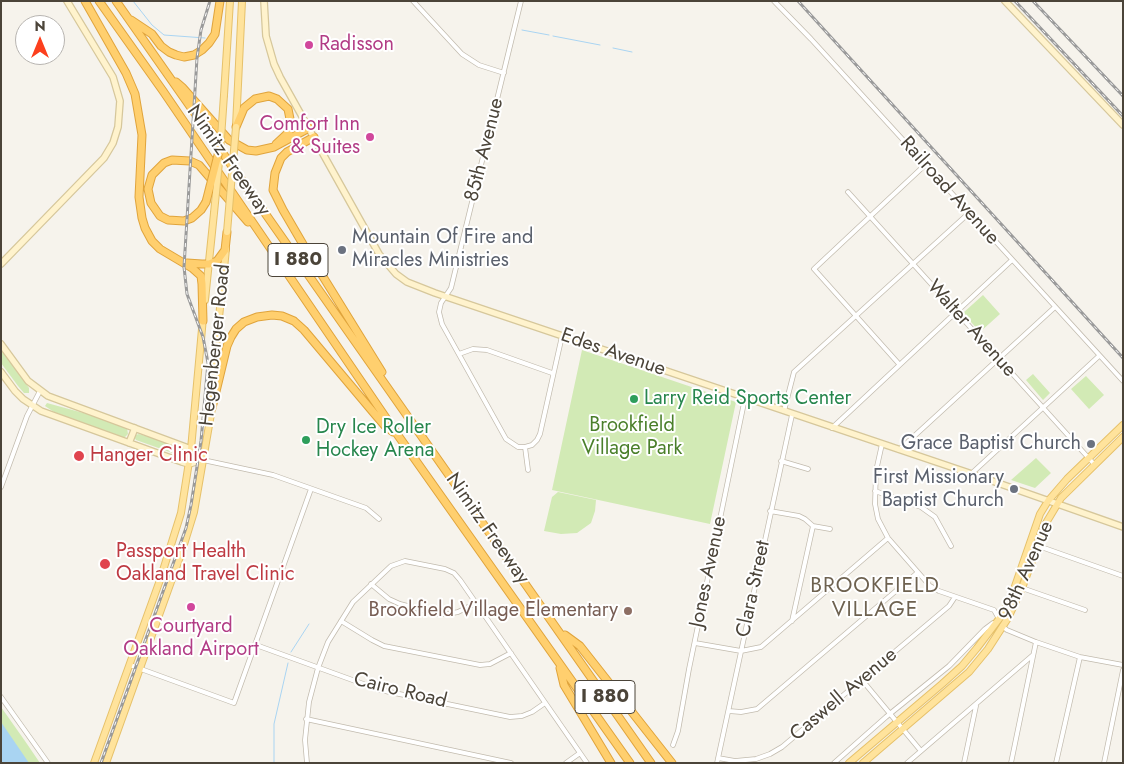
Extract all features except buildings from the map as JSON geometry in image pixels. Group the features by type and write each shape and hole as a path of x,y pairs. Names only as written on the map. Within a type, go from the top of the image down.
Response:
{"highway":[{"path":"84,1 126,73 135,94 142,135 139,197 142,218 152,241 160,249 192,268 201,276 202,321"},
{"name":"Nimitz Freeway","path":"99,1 397,434 630,763"},
{"name":"Nimitz Freeway","path":"116,1 651,763"},
{"path":"127,18 152,34 161,46 169,52 176,56 184,57 194,55 209,44 214,34 220,1"},
{"path":"169,76 183,88 229,140 247,150 264,150 283,143 309,128"},
{"path":"236,127 244,108 255,100 270,96 283,103 291,116 288,132 278,143 264,150"},
{"path":"314,136 287,152 281,158 273,184 276,199 427,445"},
{"path":"220,146 206,202 201,210 192,218 184,221 168,220 160,216 151,203 148,189 152,175 164,164 172,160 190,161 199,165 211,177 239,213 259,233"},
{"path":"175,259 193,264 209,264 221,257 225,250 227,232"},
{"path":"212,408 227,346 236,329 244,322 258,317 282,316 294,321 304,330 385,426 397,434"},
{"path":"560,632 580,646 672,763"},
{"path":"558,663 564,685 611,763"}],"main road":[{"name":"Hegenberger Road","path":"94,763 130,666 175,534 184,500 190,464 202,321 214,213 230,1"},
{"name":"Hegenberger Road","path":"106,763 190,527 196,498 212,408 236,127 242,1"},
{"name":"98th Avenue","path":"849,763 962,666 999,619 1015,586 1040,514 1048,501 1088,458 1123,425"},
{"name":"98th Avenue","path":"862,763 969,672 988,649 1003,627 1022,588 1046,523 1062,497 1123,437"}],"street":[{"path":"1,264 104,158 113,143 118,127 120,101 113,77 68,1"},
{"name":"Edes Avenue","path":"264,1 266,36 274,64 379,254 387,265 407,282 1123,527"},
{"path":"413,1 462,54 479,65 504,73"},
{"name":"85th Avenue","path":"521,1 451,288 441,303 440,318 506,439 518,447 525,447"},
{"name":"Railroad Avenue","path":"774,1 1123,381"},
{"path":"1005,1 1123,125"},
{"path":"899,364 814,269 925,164"},
{"name":"Walter Avenue","path":"848,192 1094,464"},
{"path":"784,411 794,372 969,213"},
{"path":"832,428 1012,260"},
{"path":"899,450 1055,307"},
{"path":"528,470 525,447 532,445 540,434 552,373 562,336"},
{"path":"1,344 28,381 40,391 53,398 191,448 202,460"},
{"path":"459,354 472,350 487,350 552,373"},
{"path":"971,474 1099,356"},
{"path":"1,372 15,391 32,405 46,413 190,464 202,460 264,472 366,508 379,519"},
{"path":"1,487 32,405 40,391"},
{"name":"Jones Avenue","path":"673,745 678,731 745,398"},
{"name":"Clara Street","path":"717,761 792,414"},
{"path":"129,443 135,428"},
{"path":"882,444 875,491 878,519 888,538 930,586 954,597 994,610 1003,627 1036,642 1080,657 1123,665"},
{"path":"781,461 808,469"},
{"path":"130,666 234,703 311,489"},
{"path":"875,491 921,507 935,517 951,546"},
{"path":"770,511 799,516 813,526 830,529"},
{"path":"792,621 813,526"},
{"path":"695,643 741,652 761,647 888,538"},
{"path":"1030,543 1123,576"},
{"path":"307,763 305,752 306,720 318,668 328,642 353,602 391,566 405,561 445,569 454,573 587,763"},
{"path":"729,710 741,712 757,709 917,573"},
{"path":"371,584 389,599 400,604 438,614 458,612 476,603"},
{"path":"1015,586 1085,610"},
{"name":"Caswell Avenue","path":"717,761 746,761 770,754 782,747 949,606 954,597"},
{"name":"98th Avenue","path":"834,763 949,666 985,629 999,619"},
{"path":"340,620 384,646 470,664 490,664 511,653"},
{"path":"1011,763 1036,642"},
{"name":"Cairo Road","path":"256,645 380,690 510,717 522,716 545,703"},
{"path":"907,763 1033,655"},
{"path":"1056,763 1080,657"},
{"path":"1104,763 1123,670"},
{"path":"862,680 921,750"},
{"path":"1,697 48,763"},
{"path":"964,763 976,705"},
{"path":"306,720 511,763"},
{"path":"566,763 580,753"}],"green space":[{"path":"983,295 1000,314 980,332 963,313"},
{"path":"1,348 29,388 29,393 24,393 1,363"},
{"name":"Brookfield Village Park","path":"582,350 736,402 710,524 552,490"},
{"path":"1033,374 1050,393 1043,400 1026,380"},
{"path":"1086,376 1104,395 1089,409 1071,389"},
{"path":"47,403 98,417 127,428 128,434 125,437 121,437 54,412 45,406"},
{"path":"139,434 182,447 181,456 136,440 135,435"},
{"path":"1036,458 1051,473 1035,488 1011,480"},
{"path":"558,492 596,500 591,523 577,533 561,534 544,531 552,497"},
{"path":"1,707 25,741 40,763 1,763"}],"water":[{"path":"1,722 29,763 1,762"}],"waterway":[{"path":"133,1 152,25 164,35 205,38"},
{"path":"522,30 549,35"},
{"path":"553,36 600,45"},
{"path":"613,48 632,52"},
{"path":"291,652 309,624"},
{"path":"274,763 274,724 288,663"}],"railway":[{"path":"101,763 186,528 201,441 208,363 203,337 187,294 184,267 197,58 201,30 210,1"},
{"path":"798,1 1123,358"},
{"path":"1015,1 1123,116"},
{"path":"1033,1 1123,96"}],"place":[{"name":"Radisson","path":"309,45"},
{"name":"Comfort Inn & Suites","path":"370,137"},
{"name":"Mountain Of Fire and Miracles Ministries","path":"342,250"},
{"name":"Larry Reid Sports Center","path":"634,399"},
{"name":"Dry Ice Roller Hockey Arena","path":"306,440"},
{"name":"Grace Baptist Church","path":"1091,444"},
{"name":"Hanger Clinic","path":"79,456"},
{"name":"First Missionary Baptist Church","path":"1014,489"},
{"name":"Passport Health Oakland Travel Clinic","path":"105,564"},
{"name":"Courtyard Oakland Airport","path":"191,607"},
{"name":"Brookfield Village Elementary","path":"628,611"}],"district":[{"name":"BROOKFIELD VILLAGE","path":"875,599"}]}
